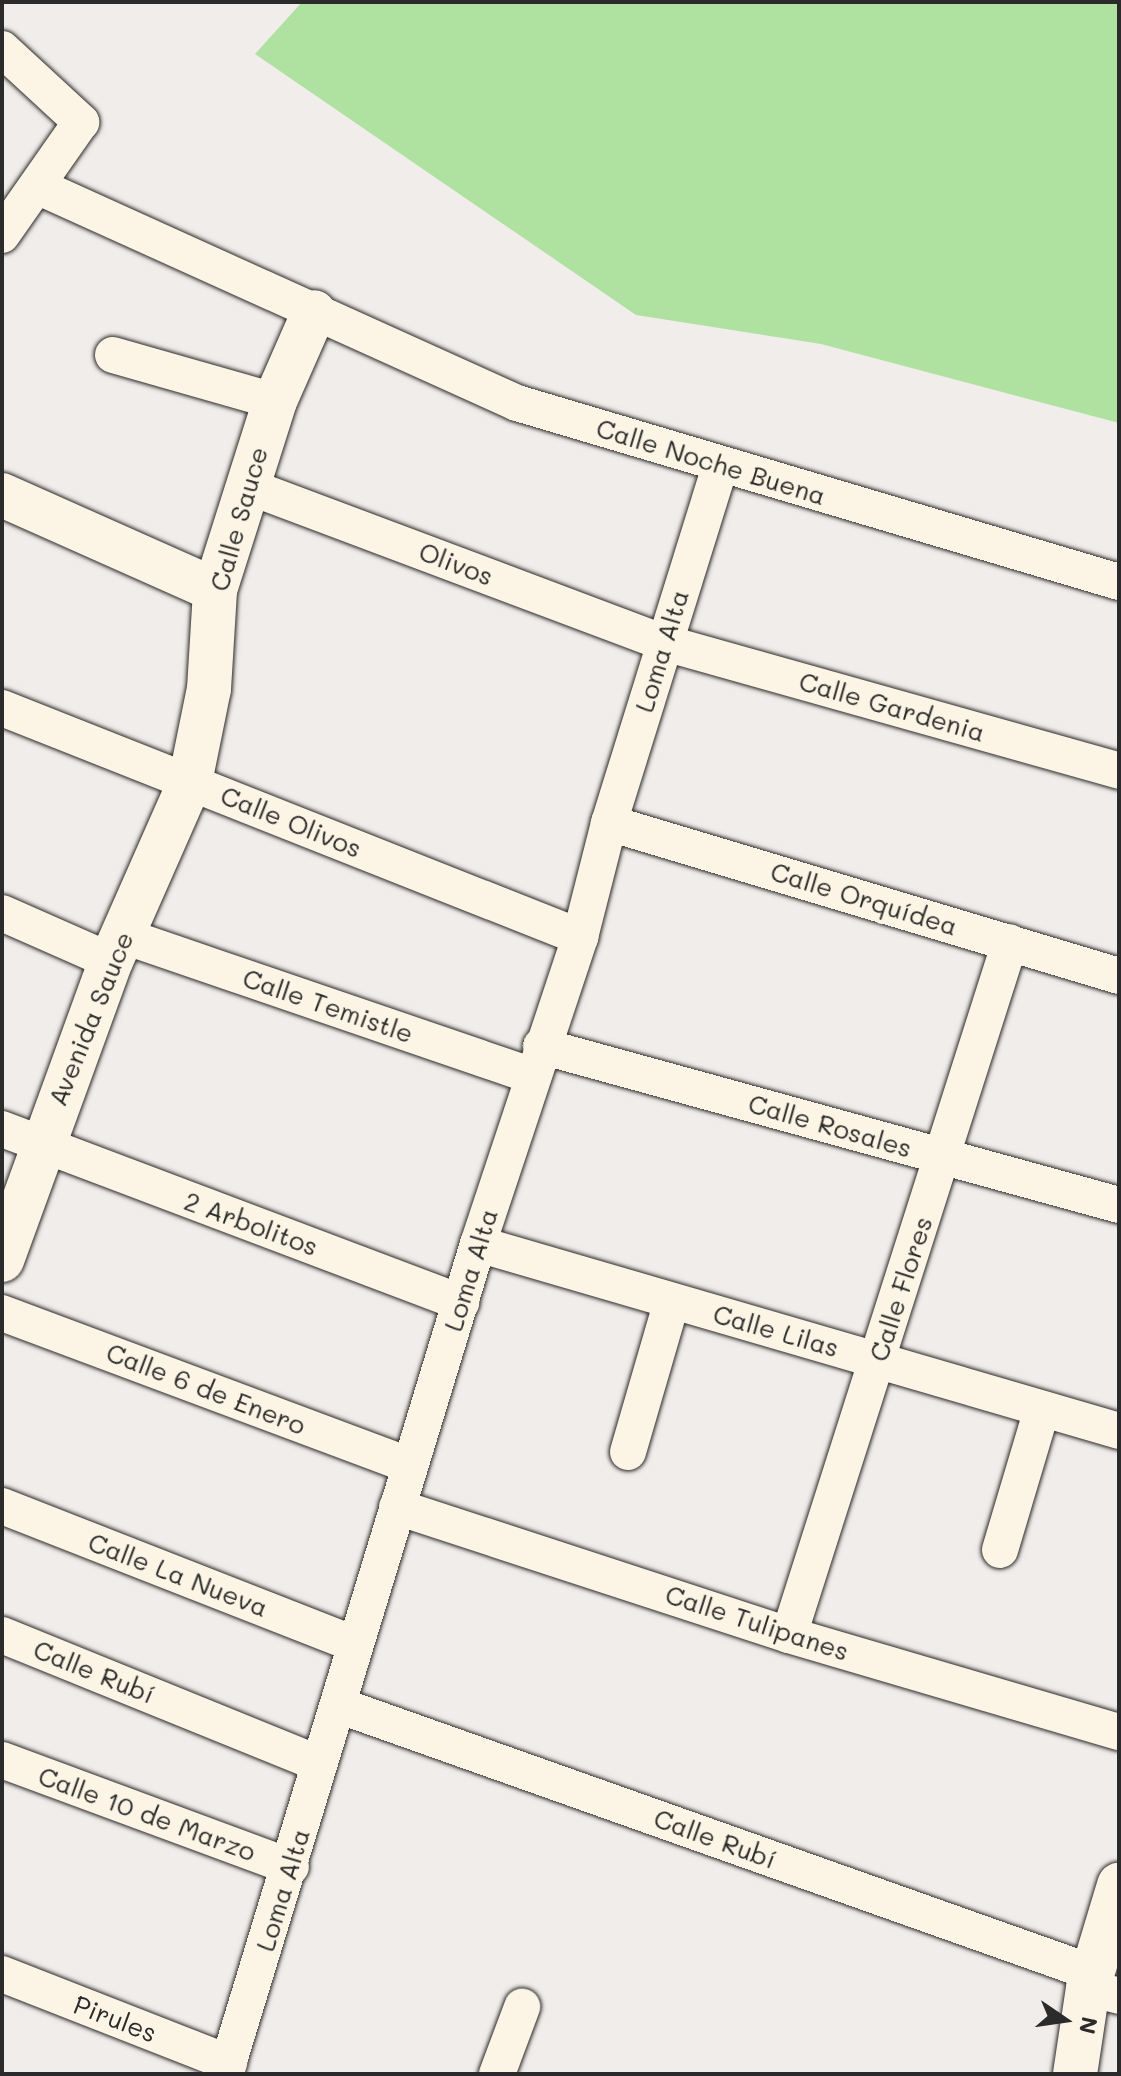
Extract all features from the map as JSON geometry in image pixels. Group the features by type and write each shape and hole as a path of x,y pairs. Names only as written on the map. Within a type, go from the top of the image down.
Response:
{"street":[{"path":"2,49 81,122 2,235"},
{"name":"Calle Noche Buena","path":"37,186 517,403 720,467 1119,582"},
{"name":"Calle Sauce","path":"190,782 209,689 215,590 275,401 314,312"},
{"path":"113,355 275,401"},
{"name":"Loma Alta","path":"227,2069 291,1867 409,1465 537,1061 580,937 609,823 720,467"},
{"name":"Olivos","path":"247,486 665,643"},
{"path":"2,495 215,590"},
{"name":"Calle Gardenia","path":"665,643 1119,771"},
{"name":"Calle Olivos","path":"2,708 580,937"},
{"name":"Avenida Sauce","path":"2,1260 21,1138 118,948 190,782"},
{"name":"Calle Orquídea","path":"609,823 1119,976"},
{"name":"Calle Temistle","path":"2,913 118,948 537,1061"},
{"name":"Calle Flores","path":"789,1635 944,1158 1010,942"},
{"name":"Calle Rosales","path":"537,1061 944,1158 1119,1205"},
{"name":"2 Arbolitos","path":"21,1138 461,1302"},
{"name":"Calle Lilas","path":"478,1244 1119,1431"},
{"path":"628,1452 672,1301"},
{"name":"Calle 6 de Enero","path":"2,1313 409,1465"},
{"path":"1000,1550 1042,1409"},
{"name":"Calle La Nueva","path":"2,1506 355,1644"},
{"name":"Calle Tulipanes","path":"397,1507 789,1635 1119,1732"},
{"name":"Calle Rubí","path":"2,1635 319,1764"},
{"name":"Calle Rubí","path":"338,1705 1100,1986"},
{"name":"Calle 10 de Marzo","path":"2,1760 291,1867"},
{"path":"1075,2074 1100,1986 1119,1885"},
{"name":"Pirules","path":"2,1974 227,2069"},
{"path":"497,2074 522,2007"}],"green space":[{"path":"302,2 1119,2 1119,423 821,344 636,315 255,54"}]}
